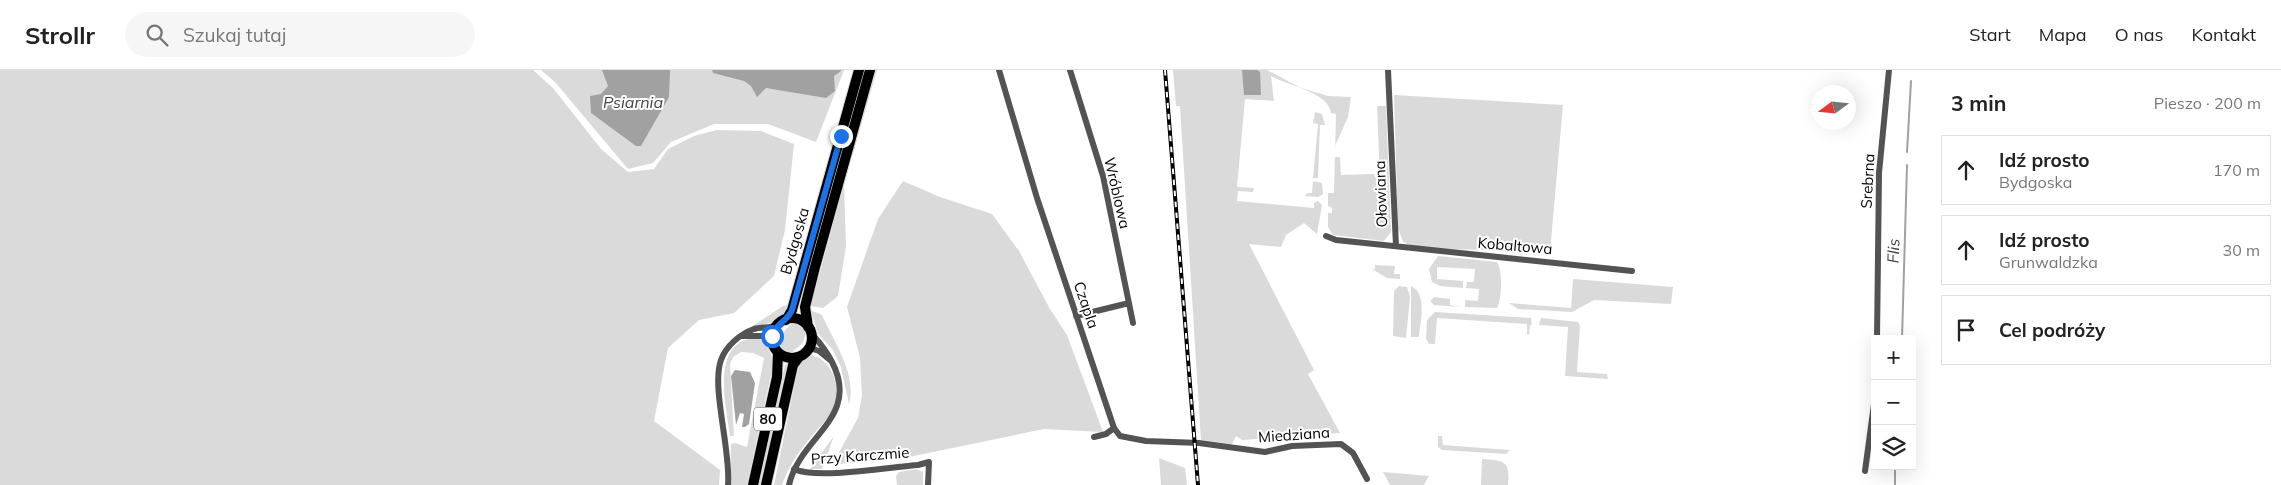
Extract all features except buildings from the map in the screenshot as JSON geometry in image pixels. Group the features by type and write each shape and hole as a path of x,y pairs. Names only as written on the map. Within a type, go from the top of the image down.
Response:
{"main road":[{"path":"836,170 859,70"},
{"path":"836,170 870,70"},
{"name":"Bydgoska","path":"786,320 792,310 836,170"},
{"name":"Bydgoska","path":"810,330 805,307 836,170"},
{"path":"799,357 788,358 778,353 772,341 776,326 786,320 798,319 810,330 810,348"},
{"name":"80","path":"766,485 793,365 810,348"},
{"name":"80","path":"753,485 776,382 778,353"}],"street":[{"name":"Czapla","path":"999,70 1037,198 1114,428"},
{"name":"Wróblowa","path":"1070,70 1103,176 1133,322"},
{"name":"Ołowiana","path":"1326,236 1336,240 1396,246 1388,70"},
{"name":"Srebrna","path":"1877,335 1879,174 1889,70"},
{"name":"Kobaltowa","path":"1396,246 1632,271"},
{"path":"1076,316 1128,303"},
{"path":"728,485 728,458 719,372 724,354 742,336 756,328 776,326"},
{"path":"789,485 800,457 830,422 840,400 839,377 833,363 825,347 810,330"},
{"path":"742,336 764,336 772,341"},
{"path":"810,348 819,351 833,363"},
{"path":"1865,471 1871,425"},
{"path":"1094,437 1106,434 1114,428"},
{"name":"Miedziana","path":"1114,428 1125,439 1234,447 1265,452 1292,446 1341,444 1353,453 1367,479"},
{"name":"Przy Karczmie","path":"794,469 808,473 824,473 918,465 929,462 928,485"}],"shaded area":[{"path":"0,70 533,70 553,88 601,149 628,172 654,169 668,149 694,136 717,130 761,131 794,144 785,230 774,276 734,313 699,320 668,348 654,421 720,470 719,485 0,485"},
{"path":"541,70 844,70 816,142 768,124 714,124 671,142 653,163 628,169 555,82"},
{"path":"874,70 877,70 844,184 846,246 838,296 823,308 811,306"},
{"path":"1173,70 1267,70 1301,88 1271,76 1274,101 1245,99 1237,187 1254,188 1253,192 1238,191 1237,201 1314,208 1314,203 1318,201 1322,205 1317,234 1304,223 1286,235 1281,247 1249,244 1314,370 1308,374 1340,433 1242,440 1236,436 1232,444 1201,440 1180,106 1176,106"},
{"path":"1302,88 1328,96 1351,97 1348,117 1335,146 1336,114 1331,113 1329,106 1323,100"},
{"path":"1394,95 1563,105 1550,252 1449,249 1412,246 1403,242 1398,228"},
{"path":"1377,106 1386,106 1391,232 1384,241 1333,235 1328,227 1328,213 1332,213 1332,208 1328,206 1328,193 1334,193 1335,154 1335,157 1340,157 1341,175 1374,174 1375,178 1380,178"},
{"path":"1315,112 1322,114 1325,125 1320,125 1318,178 1313,178 1318,124 1313,123"},
{"path":"903,181 940,197 992,214 1019,251 1050,309 1067,335 1103,432 1044,429 909,457 839,464 837,456 858,418 862,395 860,358 847,307 878,219"},
{"path":"1313,181 1322,183 1323,194 1318,197 1305,196 1307,193 1312,193"},
{"path":"1438,256 1497,262 1501,285 1497,308 1465,307 1465,300 1478,301 1479,289 1466,288 1467,282 1474,282 1475,269 1437,267 1437,279 1463,281 1463,288 1440,286 1432,282 1429,269"},
{"path":"1375,265 1395,266 1394,274 1400,274 1400,279 1387,278 1372,269 1375,269"},
{"path":"1573,279 1673,287 1671,304 1594,300 1572,312 1518,309 1509,303 1571,308"},
{"path":"1399,286 1407,287 1410,297 1406,338 1393,336 1394,291"},
{"path":"1411,286 1420,295 1422,309 1419,337 1411,337"},
{"path":"1434,297 1450,299 1450,305 1461,307 1434,305 1430,301"},
{"path":"789,305 782,315 773,321 751,327 783,306"},
{"path":"810,310 822,315 843,358 850,381 851,393 849,404 841,367 833,350 819,335"},
{"path":"1435,312 1531,318 1532,325 1530,325 1529,335 1527,334 1527,324 1437,318 1435,344 1429,344 1426,339 1427,320"},
{"path":"1541,318 1578,322 1580,326 1577,372 1607,374 1608,379 1565,376 1568,327 1539,325"},
{"path":"793,322 799,323 806,332 803,343 791,353 781,347 780,339"},
{"path":"759,338 766,344 774,361 747,485 730,485 731,444 735,443 747,447 764,358 753,353 741,352 733,357 730,364 734,436 730,436 724,392 724,375 727,361 733,349 743,341"},
{"path":"812,355 820,358 831,370 836,385 836,401 828,417 794,460 782,485 774,485 799,363"},
{"path":"787,364 762,485 758,485 785,365"},
{"path":"834,436 822,469 810,469"},
{"path":"1438,436 1442,436 1443,445 1510,450 1506,454 1442,450 1438,447"},
{"path":"1159,458 1185,468 1187,485 1161,485"},
{"path":"1482,459 1496,460 1507,466 1508,485 1481,485"},
{"path":"916,469 923,472 923,485 897,485 896,476 899,472"},
{"path":"1383,472 1429,476 1424,485 1390,485"}],"water":[{"name":"Psiarnia","path":"602,70 670,70 669,97 641,146 636,146 591,113 590,96 601,94 608,86"},
{"path":"712,70 841,71 834,76 835,91 826,98 766,88 757,97 751,86 744,81 713,73"},
{"path":"1242,70 1257,70 1260,72 1261,95 1244,95"},
{"path":"735,370 750,372 755,383 749,424 745,427 742,427 744,414 740,413 736,425 731,376"}],"waterway":[{"name":"Flis","path":"1907,152 1911,81"},
{"name":"Flis","path":"1902,335 1907,165"},
{"name":"Flis","path":"1895,470 1895,485"}],"railway":[{"path":"1165,70 1198,485"}],"route":[{"path":"772,336 776,326 786,320 792,310 803,265 841,136"}]}
